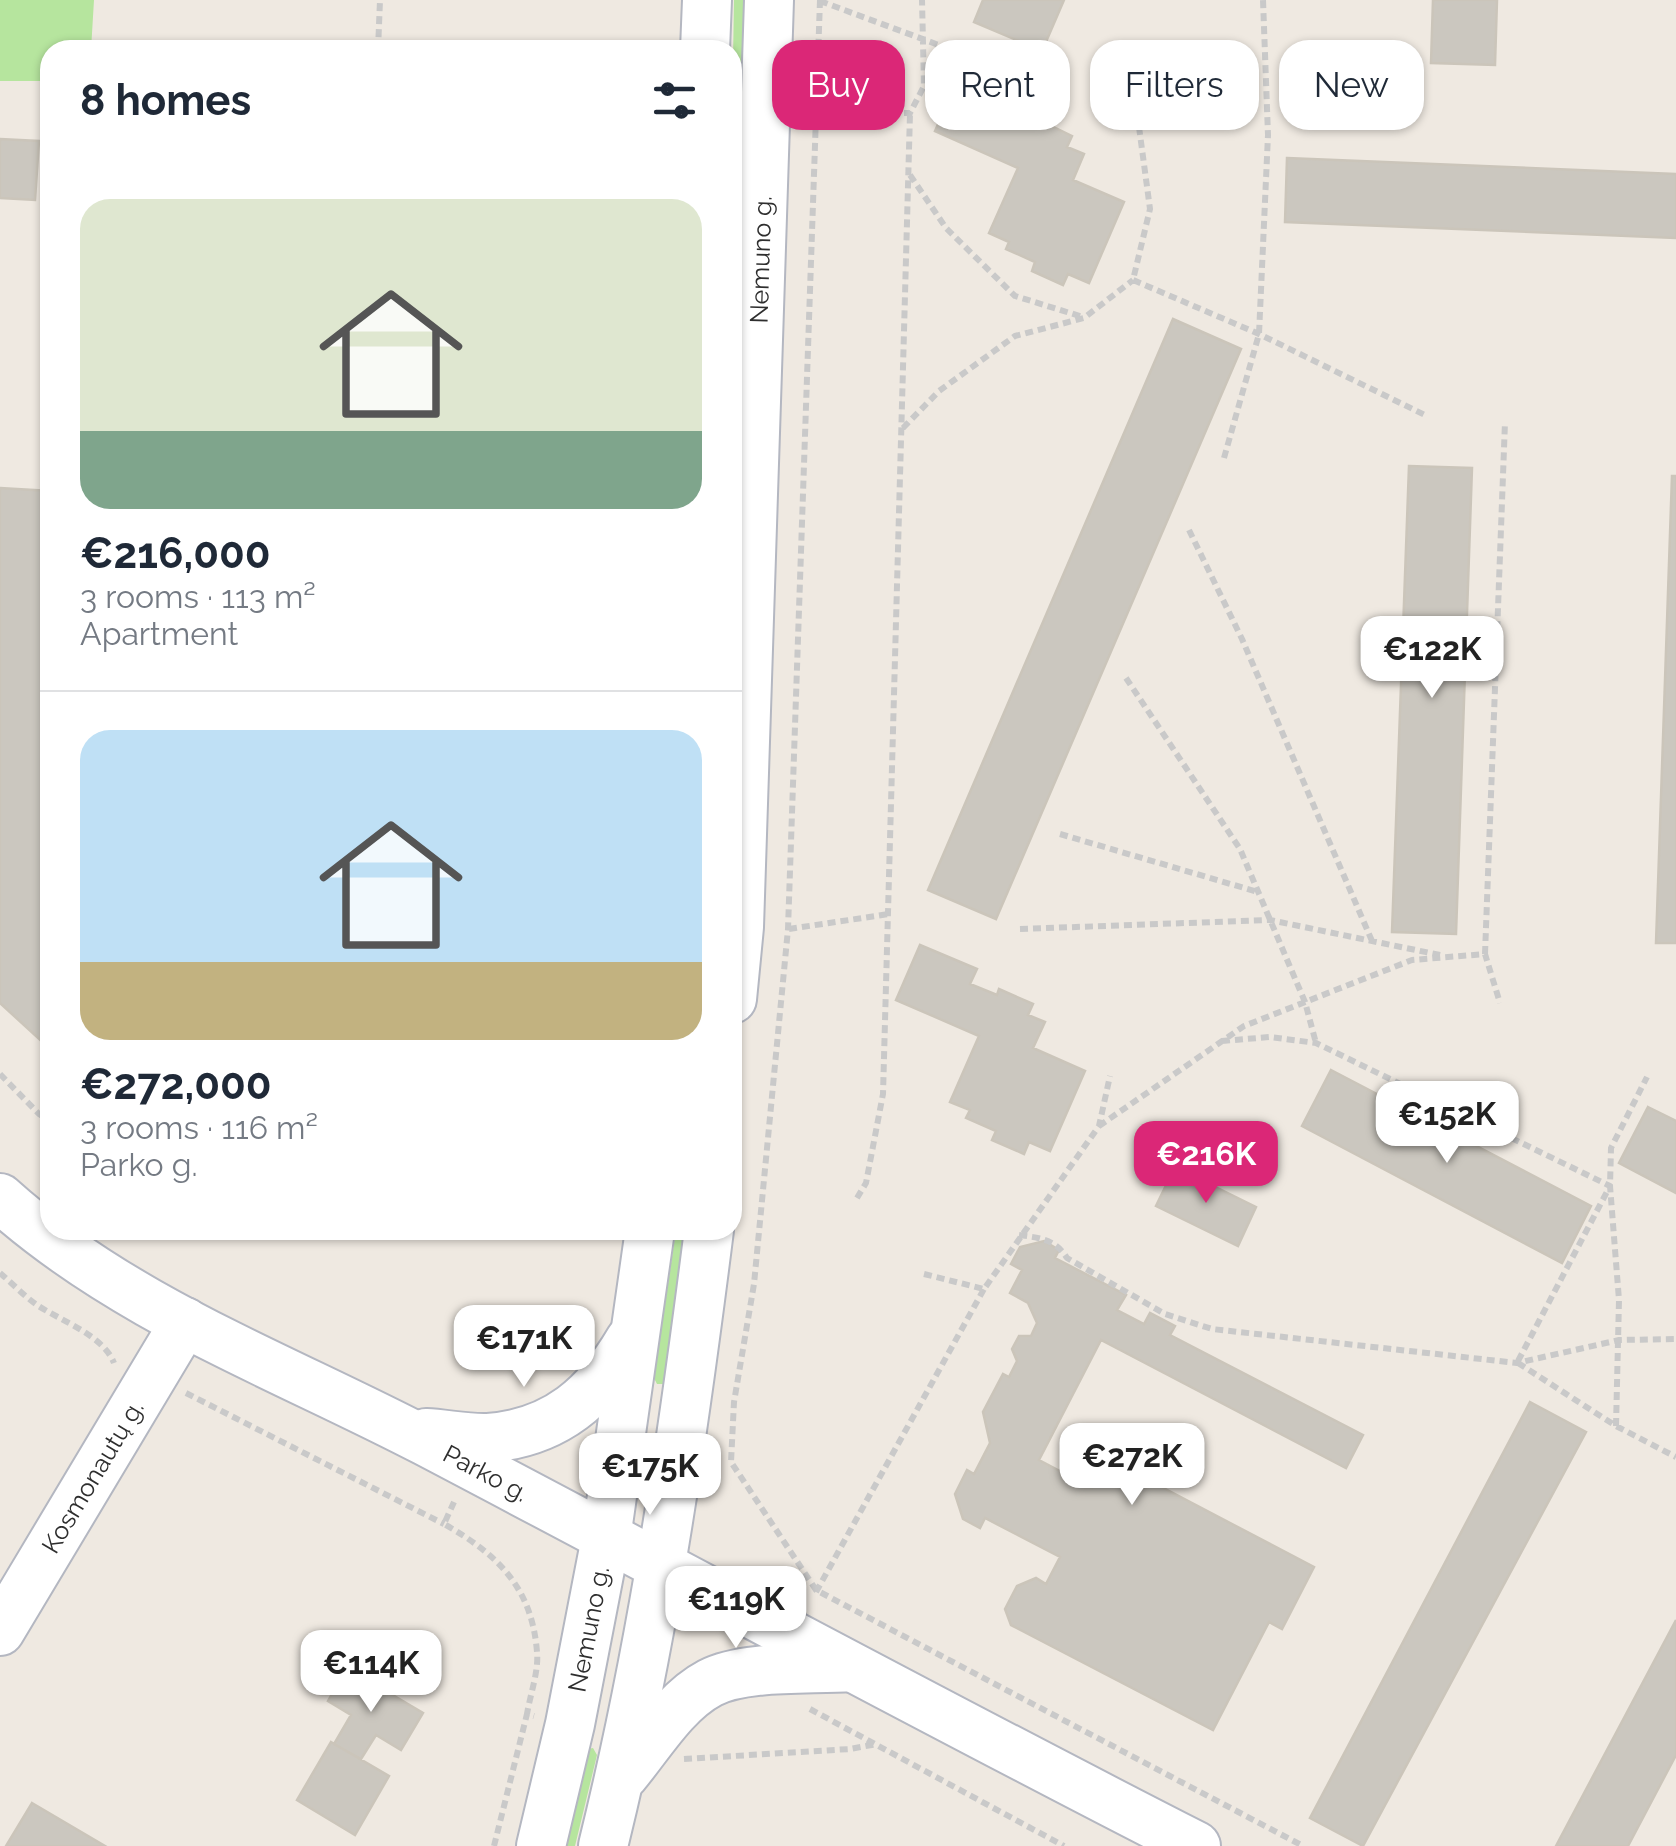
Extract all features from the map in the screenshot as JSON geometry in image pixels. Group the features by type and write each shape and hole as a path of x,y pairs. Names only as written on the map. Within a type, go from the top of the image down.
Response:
{"main road":[{"path":"705,40 707,0"},
{"name":"Nemuno g.","path":"742,807 769,0"},
{"name":"Parko g.","path":"0,1198 40,1232"},
{"name":"Parko g.","path":"52,1240 97,1272 185,1322 405,1431 1196,1846"},
{"name":"Nemuno g.","path":"541,1846 548,1719 606,1538 649,1240"},
{"path":"602,1846 631,1766 708,1240"},
{"name":"Kosmonautų g.","path":"0,1630 185,1322"},
{"path":"405,1431 486,1438 544,1424 595,1392 636,1329"},
{"path":"631,1766 679,1706 711,1683 744,1673 850,1667"}],"path":[{"path":"378,40 380,0"},
{"path":"857,1198 866,1183 883,1094 910,113 924,86 922,0"},
{"path":"1224,458 1259,334 1268,135 1263,0"},
{"path":"820,1 926,40"},
{"path":"765,116 910,113"},
{"path":"902,429 939,390 1015,336 1084,318 1132,280 1150,209 1138,130"},
{"path":"909,173 946,228 1015,296 1084,318"},
{"path":"1132,280 1259,334 1427,416"},
{"path":"1500,1003 1485,954 1505,422"},
{"path":"1189,530 1242,638 1372,941"},
{"path":"1126,678 1240,849 1304,1002 1316,1043"},
{"path":"1060,834 1258,892"},
{"path":"742,927 788,929 889,914"},
{"path":"1020,929 1270,920 1448,957"},
{"path":"1303,1846 816,1590 984,1289 1098,1126 1244,1026 1412,960 1485,954"},
{"path":"1222,1041 1270,1036 1316,1043 1610,1186"},
{"path":"0,1074 40,1115"},
{"path":"1098,1126 1110,1076"},
{"path":"1616,1426 1619,1340 1611,1148 1647,1078"},
{"path":"1518,1362 1610,1186"},
{"path":"1019,1235 1047,1239 1060,1247 1067,1258 1164,1314 1212,1329 1518,1362 1619,1340 1676,1339"},
{"path":"0,1273 33,1303 97,1341 112,1357 116,1372"},
{"path":"924,1274 984,1289"},
{"path":"1518,1362 1616,1426 1676,1457"},
{"path":"180,1392 444,1524 474,1541 508,1570 529,1609 548,1719 494,1846"},
{"path":"444,1524 472,1466"},
{"path":"794,1700 1064,1846"},
{"path":"631,1766 877,1744"}],"green space":[{"path":"0,0 94,0 92,40 40,40 40,81 0,81"},
{"path":"734,0 749,0 742,250 742,40 733,40"},
{"path":"675,1240 691,1240 670,1384 657,1384 654,1378"},
{"path":"593,1748 597,1755 575,1846 562,1846 587,1749"}],"building":[{"path":"983,0 1064,0 1047,40 1016,40 974,22"},
{"path":"1433,0 1497,0 1495,65 1431,63"},
{"path":"1060,130 1072,136 1067,147 1084,154 1073,180 1124,202 1089,283 1068,274 1063,285 1032,271 1035,262 1006,249 1009,242 989,233 1018,168 935,131"},
{"path":"0,139 39,141 35,200 0,198"},
{"path":"1287,158 1676,174 1676,238 1285,222"},
{"path":"1173,319 1241,349 996,919 928,890"},
{"path":"1409,466 1472,468 1456,934 1392,932"},
{"path":"1672,476 1676,476 1676,943 1656,943"},
{"path":"0,488 40,490 40,1040 0,1003"},
{"path":"920,945 977,969 970,984 997,995 999,989 1033,1004 1028,1015 1045,1022 1033,1048 1085,1071 1050,1151 1029,1142 1024,1154 992,1140 996,1131 966,1118 970,1110 950,1102 979,1036 896,1000"},
{"path":"1331,1070 1591,1206 1562,1263 1302,1126"},
{"path":"1648,1107 1676,1121 1676,1193 1619,1163"},
{"path":"1175,1167 1256,1207 1238,1246 1156,1206"},
{"path":"1044,1241 1059,1250 1055,1258 1126,1295 1117,1310 1144,1324 1150,1313 1175,1326 1170,1335 1363,1435 1346,1468 1101,1340 1039,1460 1092,1488 1108,1459 1314,1567 1282,1629 1269,1622 1213,1730 1011,1625 1005,1609 1017,1586 1036,1578 1046,1584 1060,1557 985,1518 980,1528 963,1519 955,1494 967,1470 974,1474 990,1443 983,1412 1003,1374 1009,1377 1017,1361 1012,1349 1019,1336 1031,1336 1037,1323 1028,1303 1010,1293 1022,1270 1011,1264 1020,1247"},
{"path":"1530,1402 1586,1432 1363,1846 1310,1818"},
{"path":"1676,1620 1676,1755 1628,1846 1556,1846"},
{"path":"347,1668 423,1713 401,1750 376,1735 361,1759 334,1744 351,1715 328,1701"},
{"path":"331,1742 389,1776 355,1835 297,1800"},
{"path":"32,1803 105,1846 6,1846"}]}
